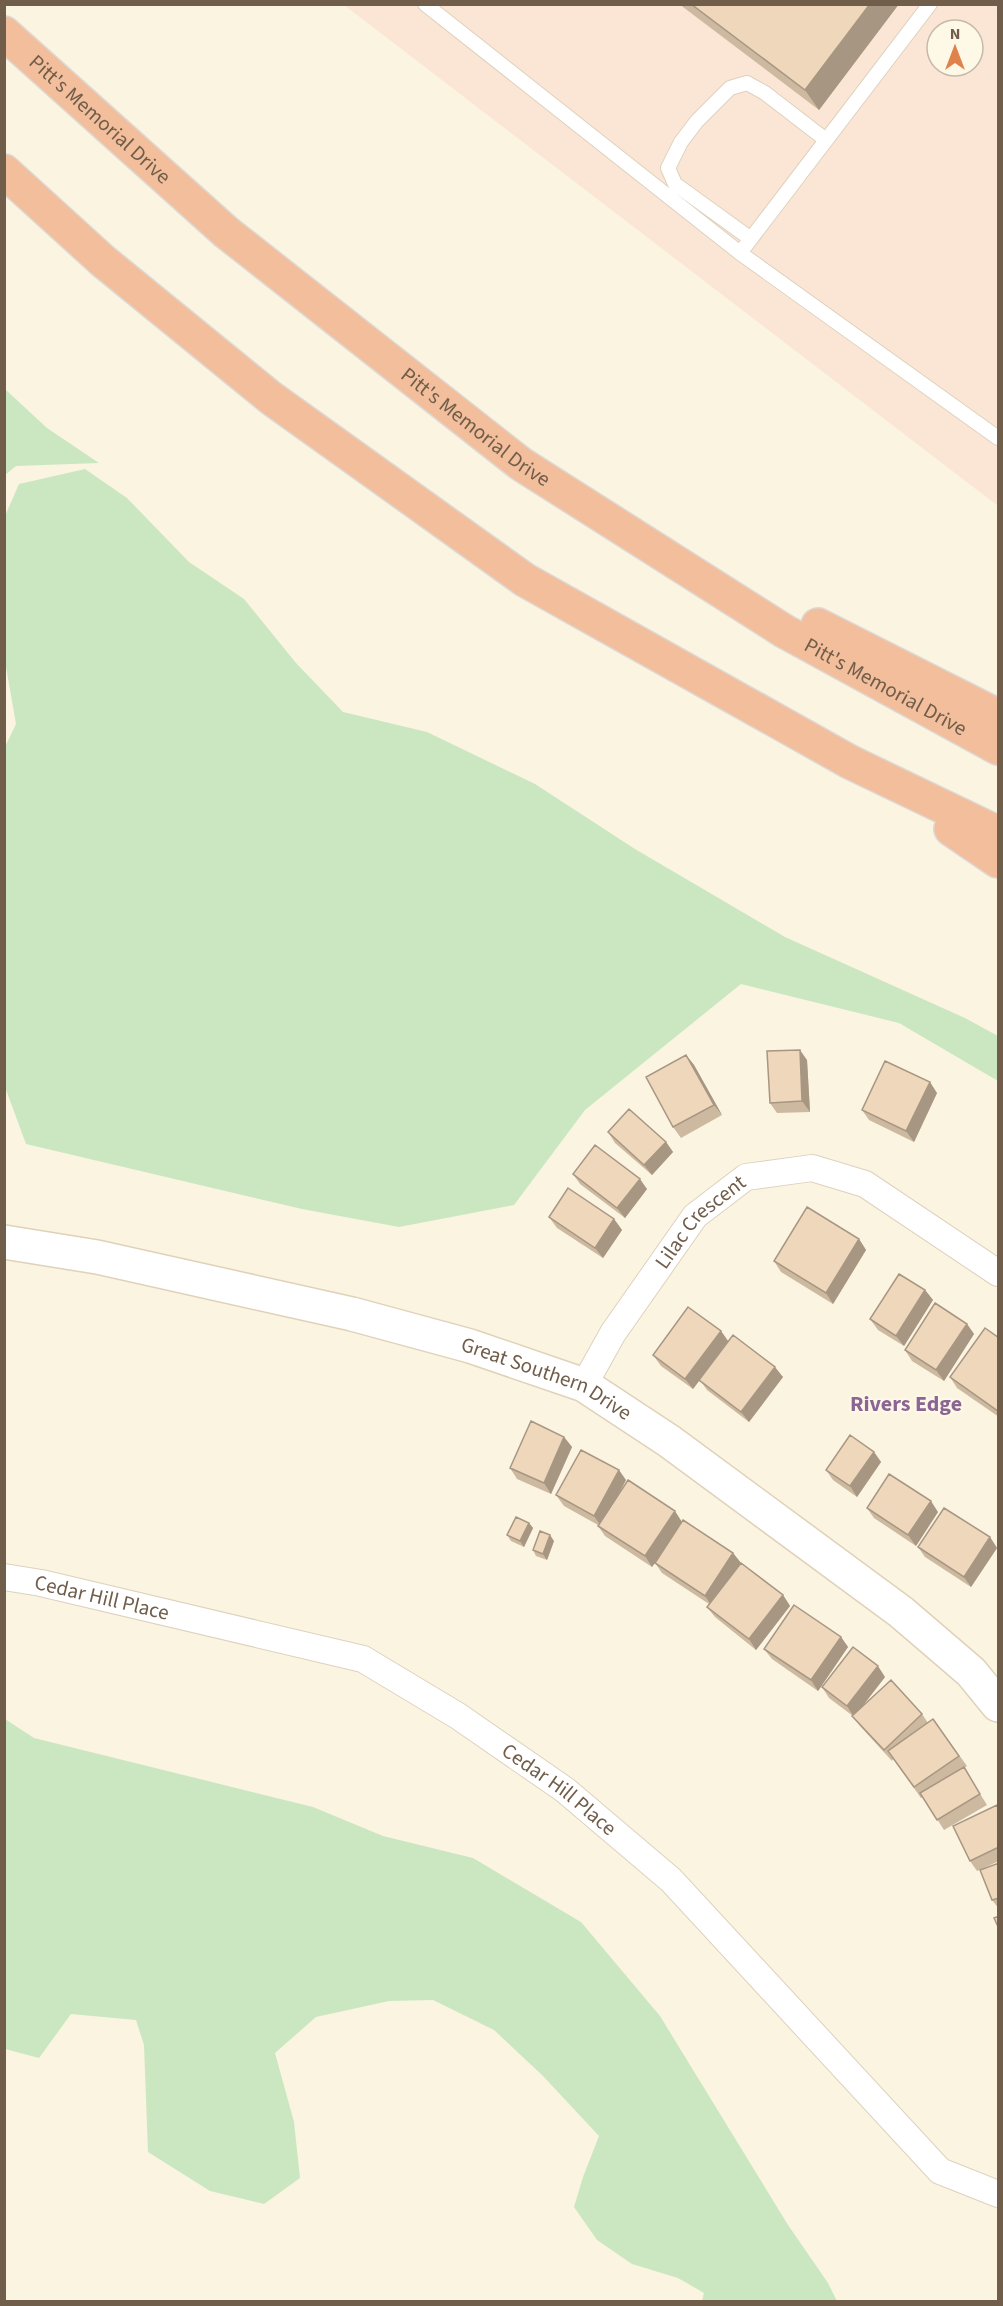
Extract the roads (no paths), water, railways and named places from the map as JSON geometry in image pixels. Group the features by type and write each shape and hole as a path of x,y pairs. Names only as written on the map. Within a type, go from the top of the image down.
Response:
{"highway":[{"name":"Pitt's Memorial Drive","path":"4,33 226,232 521,464 784,631 999,748"},
{"path":"4,171 103,261 271,398 525,580 850,762 999,833"},
{"path":"612,522 999,716"},
{"path":"850,762 999,861"}],"street":[{"name":"Lilac Crescent","path":"584,1385 613,1333 695,1216 746,1177 812,1168 866,1184 999,1273"},
{"name":"Great Southern Drive","path":"4,1242 97,1257 352,1314 470,1346 584,1385 669,1441 901,1612 971,1672 999,1704"},
{"name":"Cedar Hill Place","path":"4,1577 40,1583 363,1659 458,1716 565,1790 671,1880 940,2171 999,2194"}],"lane":[{"path":"425,4 740,253 999,438"},
{"path":"740,253 930,4"},
{"path":"751,239 675,184 668,168 681,142 697,121 730,88 747,83 765,93 826,140"}],"district":[{"name":"Rivers Edge","path":"906,1404"}]}
